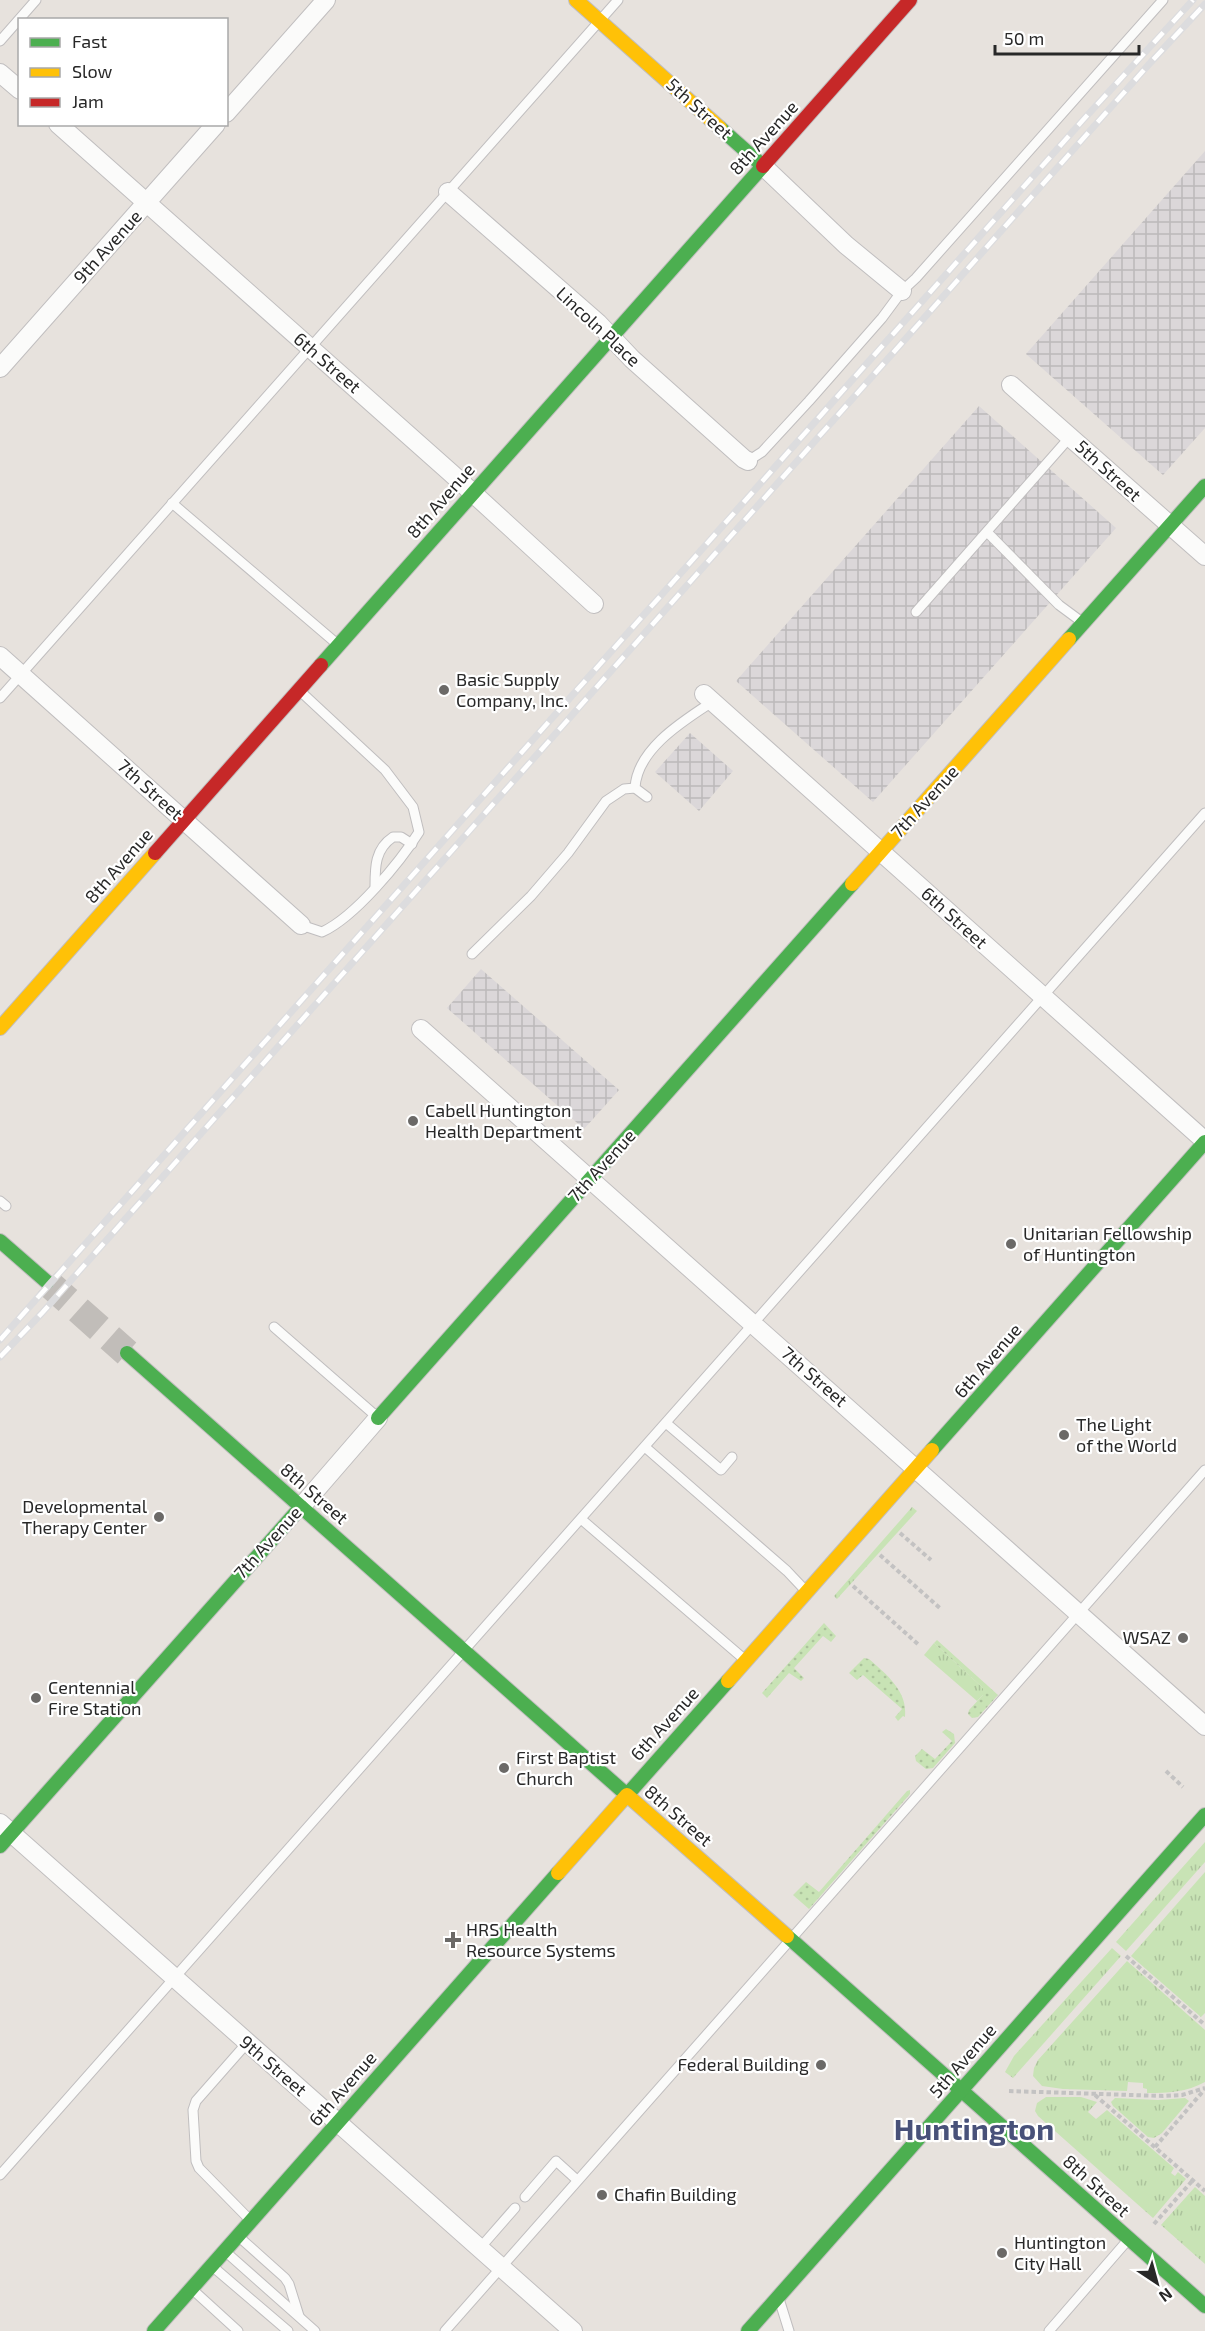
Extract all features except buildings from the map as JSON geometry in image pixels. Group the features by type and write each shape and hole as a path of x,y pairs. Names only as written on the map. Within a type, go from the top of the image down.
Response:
{"main road":[{"name":"5th Street","path":"576,0 763,166"},
{"name":"8th Avenue","path":"0,1028 910,0"},
{"name":"7th Avenue","path":"378,1418 1205,486"},
{"name":"6th Avenue","path":"154,2331 1205,1141"},
{"path":"0,1241 47,1282"},
{"name":"8th Street","path":"127,1353 1205,2306"},
{"name":"7th Avenue","path":"4,1834 301,1506"},
{"name":"5th Avenue","path":"748,2331 1205,1815"}],"street":[{"path":"228,111 326,0"},
{"path":"0,73 18,88"},
{"name":"6th Street","path":"60,126 473,492 594,604"},
{"name":"9th Avenue","path":"0,369 214,126"},
{"name":"5th Street","path":"763,166 846,245 902,291"},
{"name":"Lincoln Place","path":"448,192 598,323 610,337 748,461"},
{"name":"5th Street","path":"1011,386 1205,556"},
{"name":"7th Street","path":"0,656 301,925"},
{"name":"6th Street","path":"708,698 1205,1141"},
{"name":"7th Street","path":"421,1029 1205,1726"},
{"name":"7th Avenue","path":"301,1506 378,1418"},
{"name":"9th Street","path":"4,1834 173,1978 573,2331"}],"lane":[{"path":"21,18 36,0"},
{"path":"0,698 618,0"},
{"path":"748,461 762,452 809,401 882,318 902,291 1163,0"},
{"path":"0,42 18,21"},
{"path":"916,612 1070,438"},
{"path":"172,503 338,645"},
{"path":"987,532 1059,605 1084,623"},
{"path":"298,690 385,770 413,807 419,832 412,844 352,912 335,926 322,932 301,925"},
{"path":"634,788 638,770 650,753 708,698"},
{"path":"472,954 568,853 606,801 624,789 634,788 647,797"},
{"path":"0,2175 1205,813"},
{"path":"375,886 375,865 381,848 393,837 401,837 412,844"},
{"path":"274,1327 378,1418"},
{"path":"666,1423 721,1470 732,1458"},
{"path":"645,1447 787,1570 807,1592"},
{"path":"445,2331 1205,1470"},
{"path":"581,1519 746,1661"},
{"path":"247,2043 196,2101 193,2110 196,2161 199,2168 251,2221"},
{"path":"525,2197 556,2161 578,2180"},
{"path":"480,2248 515,2208"},
{"path":"238,2235 285,2278 300,2318"},
{"path":"1049,2331 1129,2240"},
{"path":"224,2251 315,2331"},
{"path":"211,2266 288,2331"},
{"path":"191,2288 238,2331"},
{"path":"778,2297 789,2331"}],"path":[{"path":"900,1533 931,1560"},
{"path":"880,1555 941,1609"},
{"path":"853,1586 920,1646"},
{"path":"1166,1771 1184,1787"},
{"path":"1126,1956 1205,2025"},
{"path":"1009,2091 1173,2096 1204,2091"},
{"path":"1155,2146 1204,2091"},
{"path":"1094,2094 1205,2191"},
{"path":"1154,2224 1193,2180"}],"shaded area":[{"path":"1205,151 1205,428 1163,475 1026,354"},
{"path":"979,406 1116,528 873,802 736,681"},
{"path":"690,733 733,771 699,811 655,772"},
{"path":"481,969 619,1090 584,1129 447,1008"}],"green space":[{"path":"912,1507 917,1511 837,1599 834,1596"},
{"path":"824,1623 836,1636 831,1642 823,1636 794,1668 804,1678 801,1681 789,1673 767,1698 762,1693"},
{"path":"937,1640 998,1695 978,1717 972,1718 968,1714 983,1695 983,1688 934,1643"},
{"path":"934,1643 983,1688 983,1695 977,1701 924,1655"},
{"path":"864,1658 869,1659 882,1671 899,1691 903,1699 905,1717 903,1716 898,1721 895,1717 902,1709 863,1675 857,1680 849,1673"},
{"path":"946,1729 954,1734 955,1743 933,1768 926,1769 916,1761 915,1756 922,1749 935,1759 952,1741 942,1732"},
{"path":"910,1790 910,1794 809,1909 793,1895 806,1882 819,1892"},
{"path":"1205,1842 1205,1862 1126,1951 1116,1942"},
{"path":"1205,1872 1205,2013 1201,2017 1131,1956"},
{"path":"1112,1948 1121,1956 1013,2078 1005,2072 1014,2056"},
{"path":"1127,1961 1205,2030 1205,2082 1184,2090 1155,2093 1147,2093 1147,2089 1143,2088 1143,2083 1128,2082 1127,2091 1042,2086 1033,2076 1038,2060"},
{"path":"1046,2097 1081,2097 1097,2102 1088,2112 1096,2119 1107,2110 1174,2168 1171,2173 1175,2176 1178,2172 1186,2179 1153,2218 1038,2116 1035,2111 1037,2103"},
{"path":"1115,2098 1158,2100 1185,2098 1189,2101 1162,2133 1154,2138 1148,2137 1113,2106 1111,2102"},
{"path":"1195,2187 1205,2196 1205,2264 1161,2225"}],"tunnel":[{"path":"47,1282 127,1353"}],"railway":[{"path":"0,1340 1083,120 1193,0"},
{"path":"0,1357 42,1313 1151,62 1205,4"}],"traffic: fast":[{"path":"321,665 763,166 720,128"},
{"path":"1069,639 1205,486"},
{"path":"378,1418 852,884"},
{"path":"932,1450 1205,1142"},
{"path":"0,1241 47,1282"},
{"path":"127,1353 627,1795 728,1681"},
{"path":"0,1846 301,1507"},
{"path":"748,2331 1205,1815"},
{"path":"154,2331 558,1873"},
{"path":"787,1936 1205,2306"}],"traffic: slow":[{"path":"576,0 720,128"},
{"path":"852,884 1069,639"},
{"path":"0,1028 155,853"},
{"path":"728,1681 932,1450"},
{"path":"558,1873 627,1795 787,1936"}],"traffic: jam":[{"path":"763,166 910,0"},
{"path":"155,853 321,665"}],"place":[{"name":"Basic Supply Company, Inc.","path":"444,690"},
{"name":"Cabell Huntington Health Department","path":"413,1121"},
{"name":"Unitarian Fellowship of Huntington","path":"1011,1244"},
{"name":"The Light of the World","path":"1064,1435"},
{"name":"Developmental Therapy Center","path":"159,1517"},
{"name":"WSAZ","path":"1183,1638"},
{"name":"Centennial Fire Station","path":"36,1698"},
{"name":"First Baptist Church","path":"504,1768"},
{"name":"HRS Health Resource Systems","path":"453,1940"},
{"name":"Federal Building","path":"821,2065"},
{"name":"Chafin Building","path":"602,2195"},
{"name":"Huntington City Hall","path":"1002,2253"}],"district":[{"name":"Huntington","path":"974,2130"}]}
